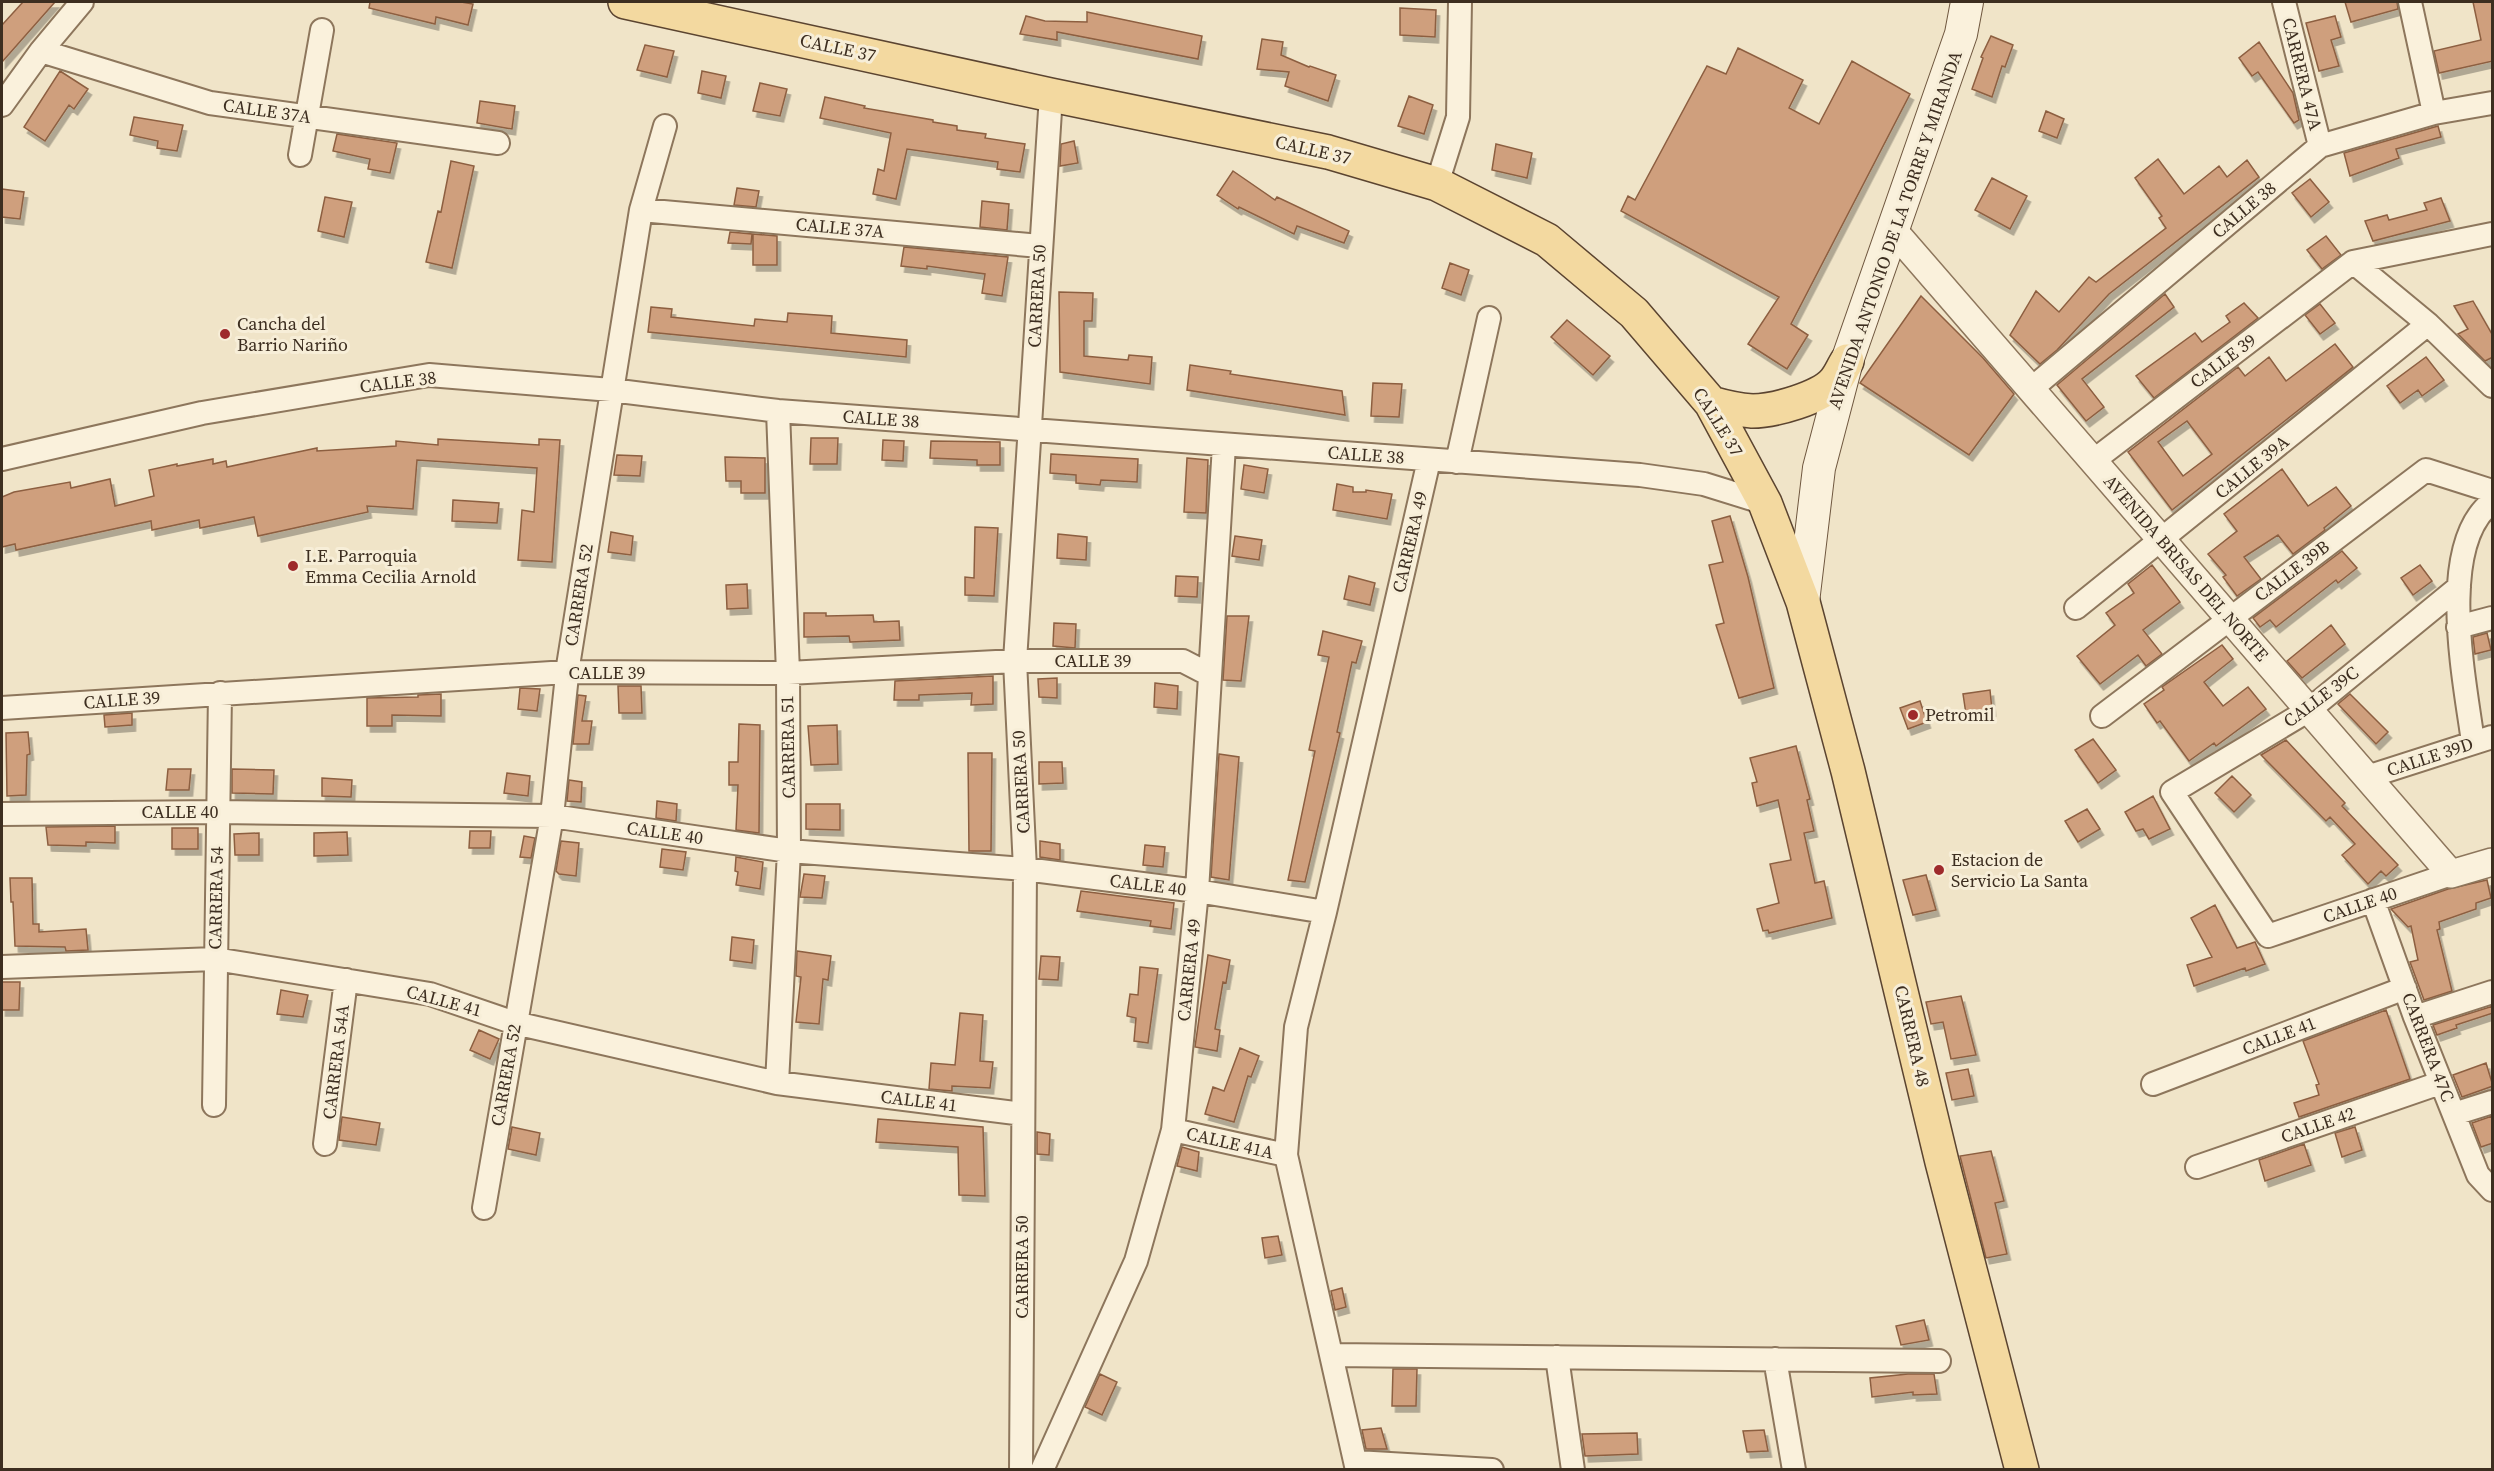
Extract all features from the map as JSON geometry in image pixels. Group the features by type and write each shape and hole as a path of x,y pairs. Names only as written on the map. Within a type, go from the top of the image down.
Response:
{"main road":[{"name":"CALLE 37","path":"625,2 1051,95 1328,152 1437,184 1547,240 1634,313 1711,403 1765,503 1803,602"},
{"name":"AVENIDA ANTONIO DE LA TORRE Y MIRANDA","path":"1803,602 1819,468 1847,361 1961,34 1967,2"},
{"path":"1711,403 1737,410 1755,411 1792,403 1819,393 1834,382 1847,361"},
{"name":"CARRERA 48","path":"1803,602 1848,771 1941,1162 2022,1470"}],"street":[{"path":"2,105 41,51 82,2"},
{"path":"1437,184 1458,117 1460,2"},
{"name":"CARRERA 47A","path":"2284,2 2320,146"},
{"path":"2410,2 2434,113"},
{"path":"300,155 322,30"},
{"name":"CALLE 37A","path":"41,51 210,103 498,143"},
{"name":"CARRERA 50","path":"1021,1470 1025,869 1015,661 1051,95"},
{"name":"CALLE 38","path":"2031,389 2320,146 2434,113 2493,103"},
{"name":"CARRERA 52","path":"484,1208 552,816 567,672 640,210 665,126"},
{"name":"CALLE 37A","path":"640,210 1040,246"},
{"name":"AVENIDA BRISAS DEL NORTE","path":"1893,230 2451,874"},
{"path":"2352,262 2493,234"},
{"path":"2352,262 2428,324 2493,386"},
{"name":"CALLE 39","path":"2093,461 2352,262"},
{"path":"1457,462 1489,318"},
{"name":"CALLE 39A","path":"2076,608 2428,324"},
{"name":"CALLE 38","path":"2,459 202,413 429,375 611,390 778,411 1640,475 1704,484 1765,503"},
{"name":"CARRERA 51","path":"777,1083 789,851 788,674 778,411"},
{"name":"CARRERA 49","path":"1042,1470 1136,1261 1173,1130 1197,891 1224,445"},
{"name":"CARRERA 49","path":"1356,1466 1286,1155 1296,1027 1325,912 1429,460"},
{"name":"CALLE 39B","path":"2102,716 2426,470 2493,491"},
{"path":"2483,740 2458,627 2459,587 2463,553 2478,519 2493,502"},
{"name":"CALLE 39C","path":"2268,936 2172,792 2309,710 2459,587"},
{"path":"2458,627 2493,618"},
{"name":"CALLE 39","path":"2,708 567,672 788,674 1015,661 1183,661 1210,675"},
{"name":"CARRERA 54","path":"214,1106 220,693"},
{"name":"CALLE 39D","path":"2367,777 2483,740"},
{"name":"CALLE 40","path":"2,813 218,812 552,816 789,851 1025,869 1197,891 1325,912"},
{"path":"2451,874 2493,862"},
{"name":"CALLE 40","path":"2268,936 2451,874"},
{"name":"CARRERA 47C","path":"2373,900 2440,1083 2478,1175 2491,1190"},
{"name":"CALLE 41","path":"2,967 215,959 430,994 515,1023 777,1083 1023,1114"},
{"name":"CARRERA 54A","path":"326,1144 346,980"},
{"name":"CALLE 41","path":"2153,1084 2405,988"},
{"path":"2415,1017 2493,992"},
{"name":"CALLE 42","path":"2196,1167 2440,1083"},
{"path":"2454,1114 2493,1102"},
{"name":"CALLE 41A","path":"1173,1130 1286,1155"},
{"path":"1332,1355 1939,1361"},
{"path":"1557,1357 1573,1470"},
{"path":"1775,1359 1794,1470"},
{"path":"1356,1466 1492,1470"}],"building":[{"path":"23,2 55,2 2,62 2,25"},
{"path":"370,2 473,4 468,25 436,17 435,24 369,8"},
{"path":"2345,2 2397,2 2398,9 2351,22"},
{"path":"2473,2 2493,2 2493,61 2439,73 2434,51 2481,40"},
{"path":"1400,8 1436,10 1435,37 1400,35"},
{"path":"1087,12 1202,36 1198,59 1057,32 1057,40 1020,34 1026,16 1045,21 1087,22"},
{"path":"2335,16 2341,37 2331,40 2339,66 2319,71 2306,23"},
{"path":"1991,36 2013,45 2005,67 2002,66 1992,97 1972,89 1983,58 1981,57"},
{"path":"1262,39 1283,42 1281,55 1336,75 1328,101 1285,86 1289,72 1257,69"},
{"path":"2259,42 2293,93 2299,120 2294,123 2258,72 2252,76 2239,58"},
{"path":"645,45 674,51 667,77 637,70"},
{"path":"1738,48 1803,80 1789,108 1819,124 1852,61 1910,94 1791,324 1808,335 1787,369 1748,344 1779,297 1621,211 1628,196 1635,200 1707,66 1726,74"},
{"path":"60,71 88,89 74,109 69,105 45,141 24,127"},
{"path":"702,71 726,76 721,98 698,93"},
{"path":"760,83 787,89 780,116 753,111"},
{"path":"1409,96 1433,105 1424,134 1398,126"},
{"path":"825,97 865,106 864,108 957,126 957,130 986,134 985,138 1025,144 1020,172 997,169 998,162 907,149 896,199 873,194 878,169 884,171 891,133 820,118"},
{"path":"480,101 515,106 512,129 477,123"},
{"path":"2046,111 2064,119 2057,138 2039,131"},
{"path":"134,117 183,125 177,151 157,148 158,141 130,135"},
{"path":"2438,126 2441,137 2396,149 2399,158 2350,176 2344,153"},
{"path":"337,134 397,143 390,173 368,169 370,159 333,151"},
{"path":"1074,141 1078,163 1060,166 1061,144"},
{"path":"1496,144 1532,153 1527,178 1492,170"},
{"path":"2158,159 2184,194 2219,166 2227,177 2247,160 2259,177 2109,294 2057,350 2040,364 2010,335 2036,291 2059,312 2089,277 2096,282 2166,228 2159,218 2162,216 2135,178"},
{"path":"451,161 474,166 452,268 426,262 438,211 441,212"},
{"path":"1233,171 1275,200 1277,197 1349,231 1344,243 1297,226 1294,234 1239,207 1238,209 1217,195"},
{"path":"1992,178 2027,196 2010,229 1975,210"},
{"path":"2310,179 2329,202 2311,217 2292,193"},
{"path":"737,188 759,191 756,207 734,205"},
{"path":"2,189 24,192 20,219 2,217"},
{"path":"325,197 352,202 344,237 318,231"},
{"path":"2441,198 2450,221 2373,241 2365,221 2387,215 2389,220 2427,210 2424,203"},
{"path":"982,201 1009,204 1007,230 980,227"},
{"path":"730,232 752,234 751,244 728,243"},
{"path":"753,234 777,236 777,265 753,265"},
{"path":"2326,236 2341,255 2322,269 2307,250"},
{"path":"904,247 1008,257 1002,296 982,293 985,274 927,266 927,269 901,266"},
{"path":"1450,263 1469,270 1461,295 1442,288"},
{"path":"1059,292 1093,293 1092,321 1084,321 1084,356 1128,360 1129,355 1152,357 1150,384 1060,372"},
{"path":"2165,294 2174,307 2082,379 2104,407 2086,421 2057,385"},
{"path":"1921,296 1983,358 2014,394 1969,455 1860,383"},
{"path":"2473,301 2493,336 2493,357 2485,361 2458,334 2468,329 2454,306"},
{"path":"2244,303 2258,318 2154,398 2136,376 2195,333 2202,342 2230,322 2226,316"},
{"path":"2320,304 2335,323 2320,334 2305,315"},
{"path":"651,307 672,309 671,317 754,326 755,319 787,322 788,313 832,316 831,333 907,340 906,357 648,332"},
{"path":"1567,320 1610,356 1593,375 1551,337"},
{"path":"2335,344 2353,367 2172,510 2128,452 2238,367 2245,376 2269,357 2286,381","holes":["2187,421 2212,454 2183,476 2158,442"]},
{"path":"2426,357 2444,380 2422,396 2418,390 2400,403 2387,386"},
{"path":"1190,365 1231,371 1230,374 1342,391 1345,415 1187,390"},
{"path":"1373,383 1402,384 1399,417 1371,416"},
{"path":"811,438 838,438 837,464 810,464"},
{"path":"438,439 539,445 539,439 560,440 552,562 518,560 522,510 534,512 537,468 417,460 413,509 367,506 368,512 258,536 254,517 200,528 199,520 152,530 151,521 16,550 15,544 2,547 2,497 14,492 70,482 71,488 110,479 115,506 154,496 149,470 177,464 177,466 213,459 213,464 226,461 227,467 317,448 317,451 396,446 396,441 438,445"},
{"path":"883,440 904,441 903,461 882,460"},
{"path":"931,441 1000,442 1000,465 977,465 977,460 930,458"},
{"path":"1051,454 1138,459 1137,482 1101,480 1100,485 1076,483 1076,475 1050,473"},
{"path":"617,455 642,456 640,476 614,475"},
{"path":"725,457 765,458 765,493 741,493 741,481 726,481"},
{"path":"1187,458 1208,460 1206,513 1184,512"},
{"path":"1244,465 1268,469 1264,493 1241,489"},
{"path":"2282,469 2308,506 2336,487 2351,506 2324,528 2325,530 2293,554 2278,535 2244,557 2261,579 2237,596 2223,577 2226,575 2208,554 2237,531 2224,514"},
{"path":"1337,484 1353,487 1353,492 1366,492 1366,490 1392,494 1387,519 1333,510"},
{"path":"453,500 499,503 497,523 452,521"},
{"path":"1730,516 1748,577 1774,688 1739,698 1716,625 1724,623 1709,565 1723,562 1712,521"},
{"path":"975,527 998,528 994,596 965,595 965,577 974,578"},
{"path":"611,532 633,536 631,555 608,552"},
{"path":"1058,534 1087,537 1086,560 1057,558"},
{"path":"1235,536 1262,540 1259,560 1232,556"},
{"path":"2342,551 2357,568 2338,583 2336,580 2276,627 2270,620 2260,627 2253,618"},
{"path":"2152,565 2180,602 2143,630 2162,654 2146,666 2138,655 2100,684 2077,656 2115,625 2106,613 2134,593 2128,584"},
{"path":"2420,565 2432,581 2413,595 2401,578"},
{"path":"1176,576 1198,577 1197,597 1175,596"},
{"path":"1349,576 1375,583 1370,605 1344,599"},
{"path":"747,584 748,608 727,609 726,585"},
{"path":"804,613 826,613 826,616 873,615 874,622 899,621 900,640 850,642 849,636 804,637"},
{"path":"1227,616 1249,616 1241,681 1223,680"},
{"path":"1054,623 1076,624 1075,648 1053,646"},
{"path":"2331,625 2345,644 2302,678 2287,661"},
{"path":"1323,631 1362,641 1356,663 1352,662 1337,732 1340,733 1305,882 1288,880 1315,751 1309,750 1329,657 1318,655"},
{"path":"2487,633 2491,650 2475,654 2473,637"},
{"path":"2222,645 2233,659 2204,682 2223,706 2248,687 2266,709 2216,746 2214,743 2189,761 2160,721 2157,723 2144,704 2164,690 2162,687"},
{"path":"993,676 993,704 971,705 972,693 919,695 919,700 894,700 895,681"},
{"path":"1057,678 1057,698 1039,697 1038,679"},
{"path":"1155,683 1178,686 1177,709 1154,707"},
{"path":"618,686 641,686 642,713 619,713"},
{"path":"520,688 540,689 537,711 518,709"},
{"path":"1990,690 1992,710 1966,714 1963,694"},
{"path":"441,694 441,716 392,715 392,726 367,726 367,698"},
{"path":"2350,694 2388,732 2376,744 2338,704"},
{"path":"578,695 586,696 582,721 592,721 589,744 573,744"},
{"name":"Petromil","path":"1920,701 1927,722 1908,729 1900,708"},
{"path":"132,713 132,725 105,727 104,715"},
{"path":"739,724 760,725 759,833 736,830 738,785 729,785 729,762 738,762"},
{"path":"837,725 838,764 811,765 808,726"},
{"path":"28,732 30,754 27,755 26,795 7,796 6,733"},
{"path":"2093,739 2116,770 2098,783 2075,750"},
{"path":"2286,740 2345,803 2342,806 2398,865 2386,876 2381,871 2368,884 2342,855 2355,844 2330,817 2326,821 2261,755"},
{"path":"1796,746 1810,799 1807,800 1814,831 1804,833 1815,883 1824,881 1832,918 1769,933 1768,930 1763,931 1757,909 1779,903 1770,864 1791,860 1778,800 1757,806 1752,783 1757,782 1750,758"},
{"path":"968,753 992,753 991,851 969,851"},
{"path":"1219,754 1239,757 1229,880 1211,877"},
{"path":"1039,762 1062,762 1063,783 1039,784"},
{"path":"168,769 191,769 189,790 166,790"},
{"path":"232,769 274,770 273,794 232,793"},
{"path":"507,773 530,776 528,796 504,793"},
{"path":"2232,776 2251,795 2234,812 2215,793"},
{"path":"322,778 352,780 351,797 322,796"},
{"path":"569,780 582,782 581,802 567,801"},
{"path":"2153,796 2170,829 2149,839 2143,829 2136,831 2125,812"},
{"path":"657,801 677,804 676,821 656,818"},
{"path":"806,804 840,804 840,830 806,829"},
{"path":"2087,809 2100,829 2078,842 2065,821"},
{"path":"115,826 115,843 86,842 86,846 48,845 46,827"},
{"path":"172,828 198,828 198,849 172,849"},
{"path":"470,831 491,831 490,848 469,848"},
{"path":"347,832 348,855 314,856 314,833"},
{"path":"259,833 259,855 235,855 234,834"},
{"path":"524,836 535,838 531,858 520,857"},
{"path":"561,841 579,843 576,876 559,874 556,871"},
{"path":"1040,841 1060,844 1060,860 1040,857"},
{"path":"1145,845 1165,847 1163,867 1143,865"},
{"path":"662,849 686,852 683,870 660,867"},
{"path":"736,857 763,862 760,889 736,885 738,872 735,871"},
{"path":"804,874 825,876 822,898 800,897"},
{"path":"1926,875 1936,910 1913,915 1903,880"},
{"path":"10,878 32,878 33,924 39,924 39,932 86,929 88,950 66,951 65,947 15,946"},
{"path":"2487,880 2491,898 2476,903 2476,909 2439,922 2440,929 2437,930 2452,991 2424,1000 2410,962 2418,960 2411,926 2408,927 2391,909 2448,889"},
{"path":"1081,891 1174,903 1171,929 1150,926 1151,921 1077,911"},
{"path":"2215,905 2237,948 2255,942 2265,964 2246,971 2245,968 2194,986 2187,965 2212,957 2191,918"},
{"path":"732,937 754,940 752,963 730,960"},
{"path":"797,951 831,956 828,980 823,979 819,1024 796,1022 801,977 796,976"},
{"path":"1208,955 1230,960 1226,983 1223,982 1215,1029 1220,1030 1217,1051 1195,1047"},
{"path":"1041,956 1060,957 1058,980 1039,979"},
{"path":"1140,967 1158,969 1148,1043 1134,1041 1136,1018 1127,1016 1130,994 1138,995"},
{"path":"2,982 20,982 19,1010 2,1010"},
{"path":"281,990 308,995 303,1017 277,1014"},
{"path":"1961,996 1976,1055 1951,1059 1943,1022 1931,1024 1926,1002"},
{"path":"2493,1006 2493,1013 2456,1025 2457,1028 2437,1035 2433,1025"},
{"path":"2386,1010 2410,1079 2299,1117 2294,1103 2319,1095 2316,1085 2319,1084 2303,1041"},
{"path":"960,1013 983,1015 980,1061 993,1062 990,1088 952,1086 952,1091 929,1089 931,1063 955,1065"},
{"path":"479,1030 499,1039 490,1059 470,1050"},
{"path":"1240,1048 1259,1056 1251,1077 1248,1076 1234,1122 1205,1114 1213,1087 1224,1091"},
{"path":"2486,1063 2493,1086 2462,1097 2453,1075"},
{"path":"1968,1069 1974,1096 1952,1100 1946,1073"},
{"path":"2492,1116 2493,1143 2481,1147 2472,1123"},
{"path":"342,1117 380,1123 376,1145 339,1140"},
{"path":"878,1119 983,1127 985,1196 959,1195 958,1147 876,1142"},
{"path":"512,1127 540,1133 536,1155 508,1149"},
{"path":"2355,1127 2362,1150 2342,1157 2335,1133"},
{"path":"1037,1132 1050,1134 1049,1155 1037,1154"},
{"path":"2304,1144 2311,1165 2265,1181 2259,1160"},
{"path":"1182,1147 1199,1152 1197,1171 1177,1166"},
{"path":"1991,1151 2004,1201 1995,1203 2007,1254 1986,1258 1960,1156"},
{"path":"1278,1236 1282,1255 1265,1258 1262,1238"},
{"path":"1342,1288 1346,1307 1335,1310 1331,1291"},
{"path":"1924,1320 1929,1340 1901,1345 1896,1326"},
{"path":"1393,1369 1417,1369 1416,1406 1392,1406"},
{"path":"1100,1374 1117,1382 1102,1415 1085,1407"},
{"path":"1934,1374 1937,1394 1913,1395 1913,1392 1872,1397 1870,1378"},
{"path":"1381,1428 1387,1449 1366,1449 1362,1430"},
{"path":"1764,1430 1768,1451 1747,1452 1743,1431"},
{"path":"1637,1433 1638,1454 1585,1456 1582,1434"}],"place":[{"name":"Cancha del Barrio Nariño","path":"225,334"},
{"name":"I.E. Parroquia Emma Cecilia Arnold","path":"293,566"},
{"name":"Petromil","path":"1913,715"},
{"name":"Estacion de Servicio La Santa","path":"1939,870"}]}
